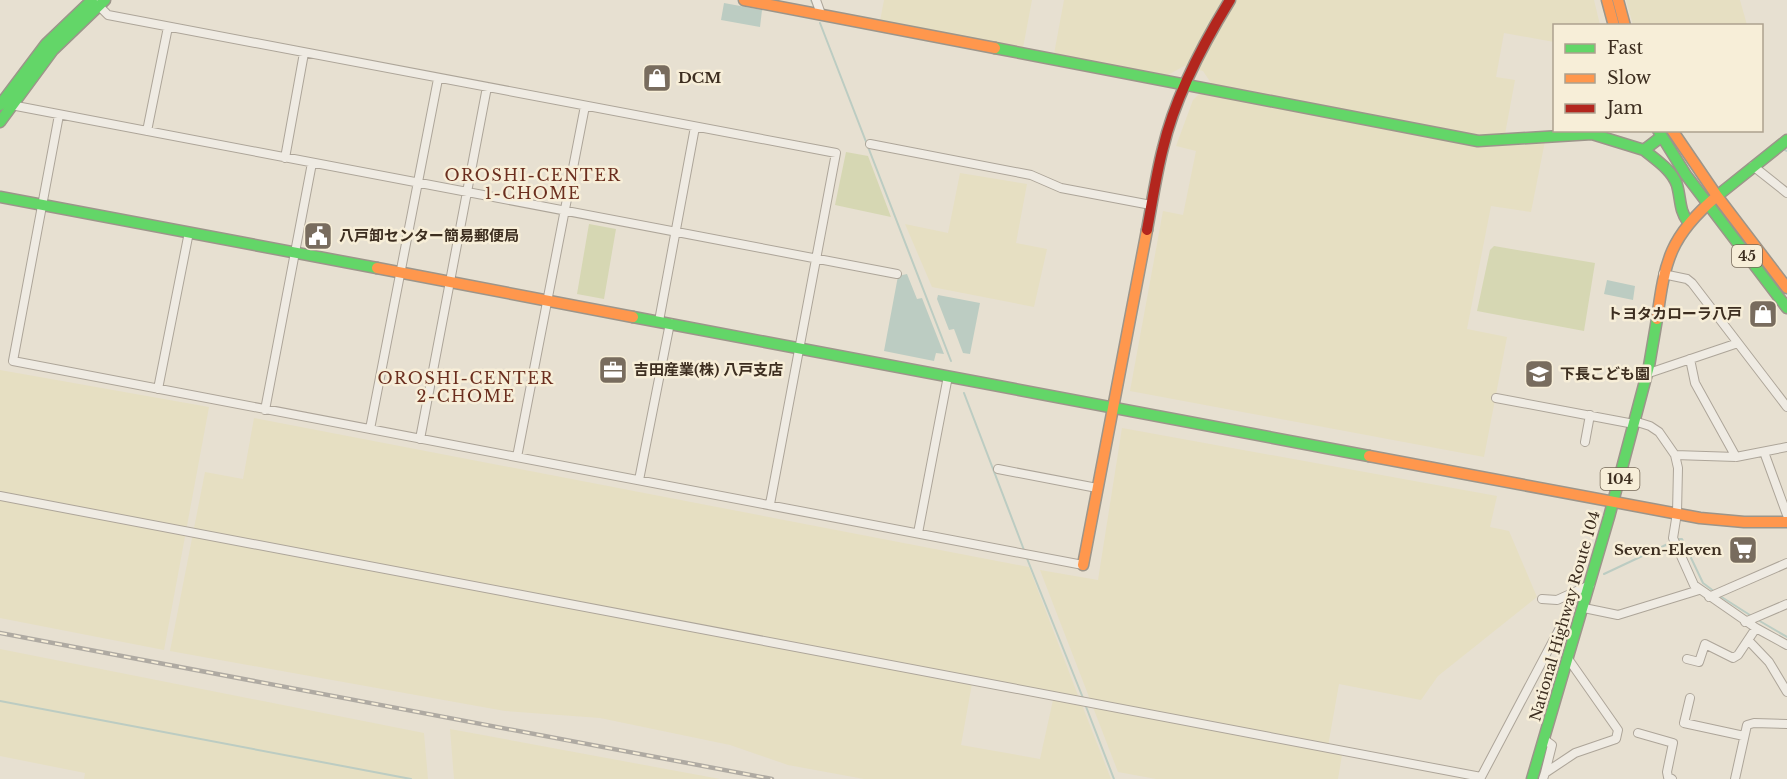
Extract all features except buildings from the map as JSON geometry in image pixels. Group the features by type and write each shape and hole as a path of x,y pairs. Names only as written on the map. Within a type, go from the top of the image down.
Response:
{"main road":[{"path":"744,0 1478,141 1592,134 1644,150 1668,171 1677,184 1681,214 1688,222"},
{"path":"1083,565 1163,146 1185,84 1201,48 1230,0"},
{"path":"1607,0 1613,24"},
{"path":"1618,0 1624,24"},
{"path":"0,122 6,105 46,44 97,1"},
{"name":"45","path":"1673,132 1717,196 1787,288"},
{"path":"1644,150 1659,134"},
{"name":"45","path":"1659,134 1707,204 1787,308"},
{"name":"National Highway Route 104","path":"1532,779 1592,584 1653,347 1663,274 1678,236 1688,222 1707,204 1787,140"},
{"path":"0,196 1614,502 1735,522 1768,524 1787,522"}],"street":[{"path":"816,0 821,14"},
{"path":"97,1 108,15 836,153 770,504"},
{"path":"147,131 168,27"},
{"path":"285,158 304,53"},
{"path":"370,429 438,78"},
{"path":"420,439 452,282 487,87"},
{"path":"6,105 897,274"},
{"path":"517,457 585,106"},
{"path":"59,115 13,361 1083,565"},
{"path":"658,321 695,127"},
{"path":"870,144 1031,175 1061,188 1151,205"},
{"path":"265,410 312,163"},
{"path":"1753,166 1787,193"},
{"path":"158,390 189,232"},
{"path":"1663,274 1687,279 1692,283 1787,407"},
{"path":"639,480 670,323"},
{"path":"1646,374 1738,343"},
{"path":"1690,359 1695,383 1736,457"},
{"path":"918,533 948,376"},
{"path":"1496,398 1634,422 1650,426 1659,432 1675,455 1678,468 1677,513 1673,538 1694,585 1745,622 1787,645"},
{"path":"1585,442 1590,415"},
{"path":"1675,455 1736,457 1787,447"},
{"path":"1764,452 1787,515"},
{"path":"998,469 1097,488"},
{"path":"0,496 1480,778 1562,624 1573,594"},
{"path":"1709,597 1787,563"},
{"path":"1542,599 1557,600 1592,584"},
{"path":"1584,608 1618,615 1699,590"},
{"path":"1745,622 1787,604"},
{"path":"1562,624 1578,629"},
{"path":"1687,659 1699,662 1705,644 1732,658 1738,654 1756,628"},
{"path":"1748,639 1769,662 1787,692"},
{"path":"1544,776 1575,753 1616,739 1618,730 1569,660"},
{"path":"1690,698 1684,723 1744,736"},
{"path":"1736,779 1747,725 1754,723 1787,724"},
{"path":"1638,733 1673,743 1667,772 1668,777 1672,779"},
{"path":"1544,776 1552,745 1545,740"}],"shaded area":[{"path":"884,0 1032,0 1023,48 880,21"},
{"path":"1064,0 1594,0 1600,24 1553,24 1553,42 1504,33 1496,77 1515,80 1503,145 1545,141 1531,212 1491,206 1467,329 1507,337 1484,457 1130,391 1163,211 1183,215 1196,151 1176,146 1193,100 1201,92 1209,93 1211,83 1203,71 1184,66 1168,75 1054,54"},
{"path":"1626,0 1740,0 1747,24 1633,24"},
{"path":"724,3 762,10 760,27 721,20"},
{"path":"960,173 1027,184 1016,243 1047,249 1034,307 932,287 905,224 948,233"},
{"path":"907,274 917,299 922,298 944,354 936,353 934,361 884,351 898,276"},
{"path":"1607,280 1635,286 1633,300 1604,294"},
{"path":"938,295 980,303 970,354 963,353 954,329 949,330 937,299"},
{"path":"0,370 209,407 164,650 0,618"},
{"path":"254,418 1029,567 1079,698 973,678 961,745 1040,759 1053,700 1082,705 1111,779 864,779 788,765 730,745 600,718 505,711 170,651 205,472 243,479"},
{"path":"1122,428 1497,496 1490,527 1509,531 1537,597 1438,676 1421,700 1339,684 1327,752 1342,755 1338,779 1156,779 1118,772 1040,570 1098,580"},
{"path":"0,649 424,733 428,779 84,779 85,773 0,756"},
{"path":"450,729 720,779 454,779"}],"green space":[{"path":"846,152 868,156 891,217 835,205"},
{"path":"589,224 616,229 604,299 577,294"},
{"path":"1494,246 1595,263 1584,331 1477,311 1490,250"}],"waterway":[{"path":"811,0 814,6"},
{"path":"820,23 951,361"},
{"path":"964,393 1024,550"},
{"path":"1677,539 1682,539 1703,583 1715,592"},
{"path":"1604,574 1672,542"},
{"path":"1026,556 1083,698"},
{"path":"1720,596 1753,617"},
{"path":"1758,620 1787,637"},
{"path":"0,701 411,779"},
{"path":"1085,704 1114,779"}],"railway":[{"path":"0,633 772,779"}],"traffic: fast":[{"path":"0,105 46,44 92,0"},
{"path":"0,122 53,50 105,0"},
{"path":"995,48 1478,141 1592,134 1644,150 1661,137"},
{"path":"1659,132 1686,175 1787,308"},
{"path":"1717,196 1787,140"},
{"path":"1644,150 1675,180 1682,209 1688,222"},
{"path":"0,197 377,268"},
{"path":"633,317 1369,456"},
{"path":"1532,779 1609,517 1649,366 1657,319"}],"traffic: slow":[{"path":"744,0 995,48"},
{"path":"1607,0 1613,24"},
{"path":"1618,0 1624,24"},
{"path":"1673,132 1717,196 1787,288"},
{"path":"1657,319 1663,281 1672,250 1689,224 1717,196"},
{"path":"1083,565 1147,230"},
{"path":"377,268 633,317"},
{"path":"1369,456 1700,518 1744,522 1787,522"}],"traffic: jam":[{"path":"1147,230 1168,129 1182,90 1230,0"}],"place":[{"name":"DCM","path":"657,78"},
{"name":"八戸卸センター簡易郵便局","path":"318,236"},
{"name":"トヨタカローラ八戸","path":"1763,314"},
{"name":"吉田産業(株) 八戸支店","path":"613,370"},
{"name":"下長こども園","path":"1539,374"},
{"name":"Seven-Eleven","path":"1743,550"}],"district":[{"name":"OROSHI-CENTER 1-CHOME","path":"533,184"},
{"name":"OROSHI-CENTER 2-CHOME","path":"466,387"}]}
